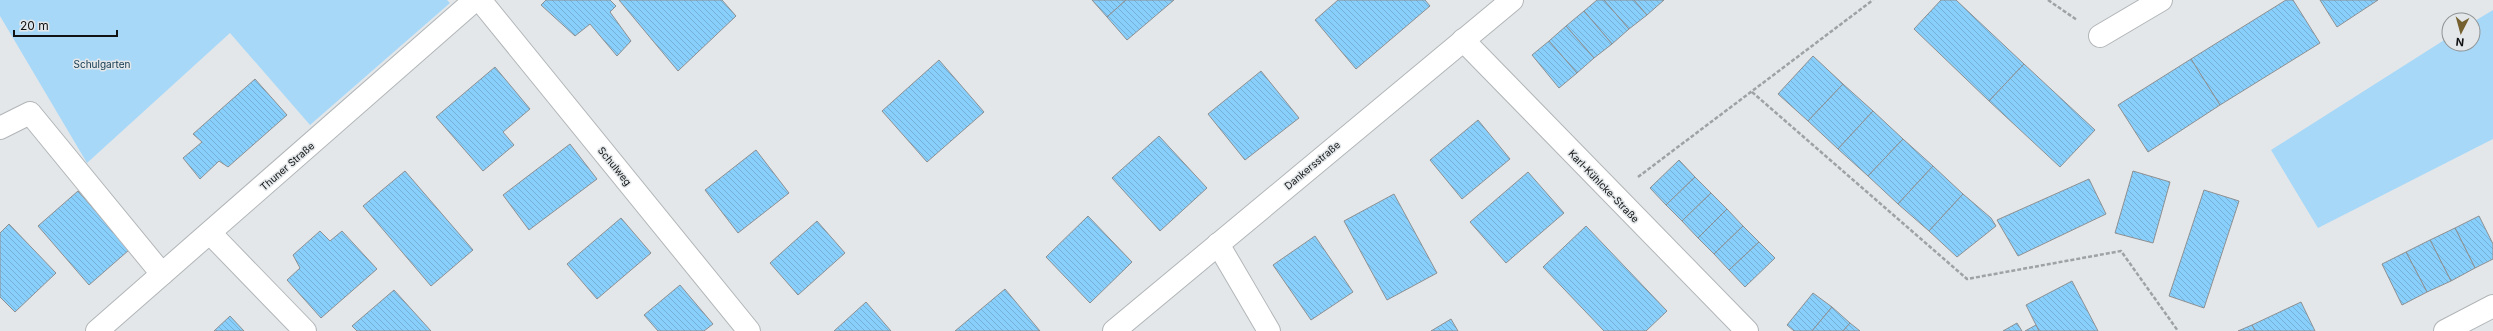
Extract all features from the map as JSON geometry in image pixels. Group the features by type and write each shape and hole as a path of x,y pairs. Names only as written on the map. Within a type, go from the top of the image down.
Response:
{"street":[{"name":"Thuner Straße","path":"97,331 210,234 475,0"},
{"name":"Schulweg","path":"480,0 749,331"},
{"name":"Dankersstraße","path":"1114,331 1512,0"},
{"path":"2100,36 2161,0"},
{"name":"Karl-Kühlcke-Straße","path":"1463,40 1613,196 1746,331"},
{"path":"0,128 30,113 162,274"},
{"path":"210,234 305,331"},
{"path":"1218,244 1269,331"},
{"path":"2445,331 2493,306"}],"path":[{"path":"1613,196 1873,0"},
{"path":"2048,0 2100,36"},
{"path":"1752,92 1967,279 2121,251 2178,331"}],"green space":[{"name":"Schulgarten","path":"0,0 447,0 450,3 310,125 230,33 87,163 0,16"},
{"path":"2493,10 2493,139 2318,228 2271,150 2441,42 2441,52 2481,52 2481,17"}],"building":[{"path":"546,0 610,0 616,6 610,12 631,41 617,56 590,24 575,36 541,5"},
{"path":"619,0 722,0 736,16 678,71"},
{"path":"1092,0 1126,0 1107,17"},
{"path":"1126,0 1174,0 1127,40 1107,17"},
{"path":"1338,0 1425,0 1430,6 1356,69 1315,20"},
{"path":"1597,0 1604,0 1629,29 1612,44 1584,11"},
{"path":"1604,0 1634,0 1647,15 1629,29"},
{"path":"1634,0 1664,0 1647,15"},
{"path":"1941,0 1956,0 2024,64 1989,101 1914,29"},
{"path":"2286,0 2293,0 2320,43 2220,105 2191,59"},
{"path":"2320,0 2378,0 2337,27"},
{"path":"1584,11 1612,44 1594,58 1566,26"},
{"path":"1566,26 1594,58 1577,73 1549,41"},
{"path":"1549,41 1577,73 1559,88 1532,55"},
{"path":"1813,56 1843,84 1808,121 1778,94"},
{"path":"2191,59 2220,105 2148,152 2118,105"},
{"path":"939,60 984,112 927,162 882,111"},
{"path":"2024,64 2095,130 2060,167 1989,101"},
{"path":"495,67 530,109 503,132 514,145 483,171 436,117"},
{"path":"1261,71 1299,118 1245,160 1208,114"},
{"path":"255,79 287,115 228,167 219,161 200,179 183,158 202,142 193,134"},
{"path":"1843,84 1873,111 1838,149 1808,121"},
{"path":"1873,111 1903,139 1868,176 1838,149"},
{"path":"1478,120 1510,159 1462,199 1430,160"},
{"path":"1159,136 1207,188 1160,231 1112,178"},
{"path":"1903,139 1933,166 1898,204 1868,176"},
{"path":"570,144 597,179 529,230 503,195"},
{"path":"756,150 789,193 738,233 705,190"},
{"path":"1679,160 1695,177 1666,205 1650,188"},
{"path":"1933,166 1963,194 1929,231 1898,204"},
{"path":"405,171 473,250 431,286 363,206"},
{"path":"2133,171 2170,182 2153,243 2115,233"},
{"path":"1528,172 1564,213 1506,263 1470,222"},
{"path":"1695,177 1711,193 1682,221 1666,205"},
{"path":"2089,179 2106,214 2018,256 1997,220"},
{"path":"2204,190 2239,201 2204,308 2169,296"},
{"path":"78,191 129,250 89,285 38,226"},
{"path":"1711,193 1727,209 1698,238 1682,221"},
{"path":"1394,194 1437,273 1387,300 1344,221"},
{"path":"1963,194 1991,218 1996,226 1957,257 1929,231"},
{"path":"1727,209 1743,226 1714,254 1698,238"},
{"path":"1088,216 1132,262 1090,303 1046,257"},
{"path":"2479,216 2493,244 2493,259 2475,268 2455,228"},
{"path":"621,218 651,253 597,299 567,264"},
{"path":"817,221 845,253 798,295 770,263"},
{"path":"9,224 56,273 15,312 0,297 0,233"},
{"path":"1586,226 1667,311 1646,331 1604,331 1543,267"},
{"path":"1743,226 1759,242 1729,270 1714,254"},
{"path":"2455,228 2475,268 2451,281 2430,240"},
{"path":"320,231 330,241 342,231 377,269 321,318 287,280 300,268 293,255"},
{"path":"1315,236 1353,292 1311,320 1273,265"},
{"path":"2430,240 2451,281 2427,292 2406,252"},
{"path":"1759,242 1775,258 1745,287 1729,270"},
{"path":"2406,252 2427,292 2402,305 2382,264"},
{"path":"2072,281 2098,331 2039,331 2026,305"},
{"path":"680,285 713,324 704,331 658,331 644,315"},
{"path":"1005,289 1040,331 955,331"},
{"path":"394,290 431,331 357,331 352,326"},
{"path":"1813,293 1832,307 1812,331 1794,331 1787,325"},
{"path":"866,302 891,331 834,331"},
{"path":"2301,302 2315,331 2255,331 2252,325"},
{"path":"1832,307 1850,323 1843,331 1812,331"},
{"path":"230,316 244,331 214,331"},
{"path":"1451,319 1458,331 1431,331"},
{"path":"1850,323 1860,331 1843,331"},
{"path":"2017,323 2022,331 2003,331"},
{"path":"2036,325 2039,331 2025,331"},
{"path":"2252,325 2255,331 2238,331"}]}
